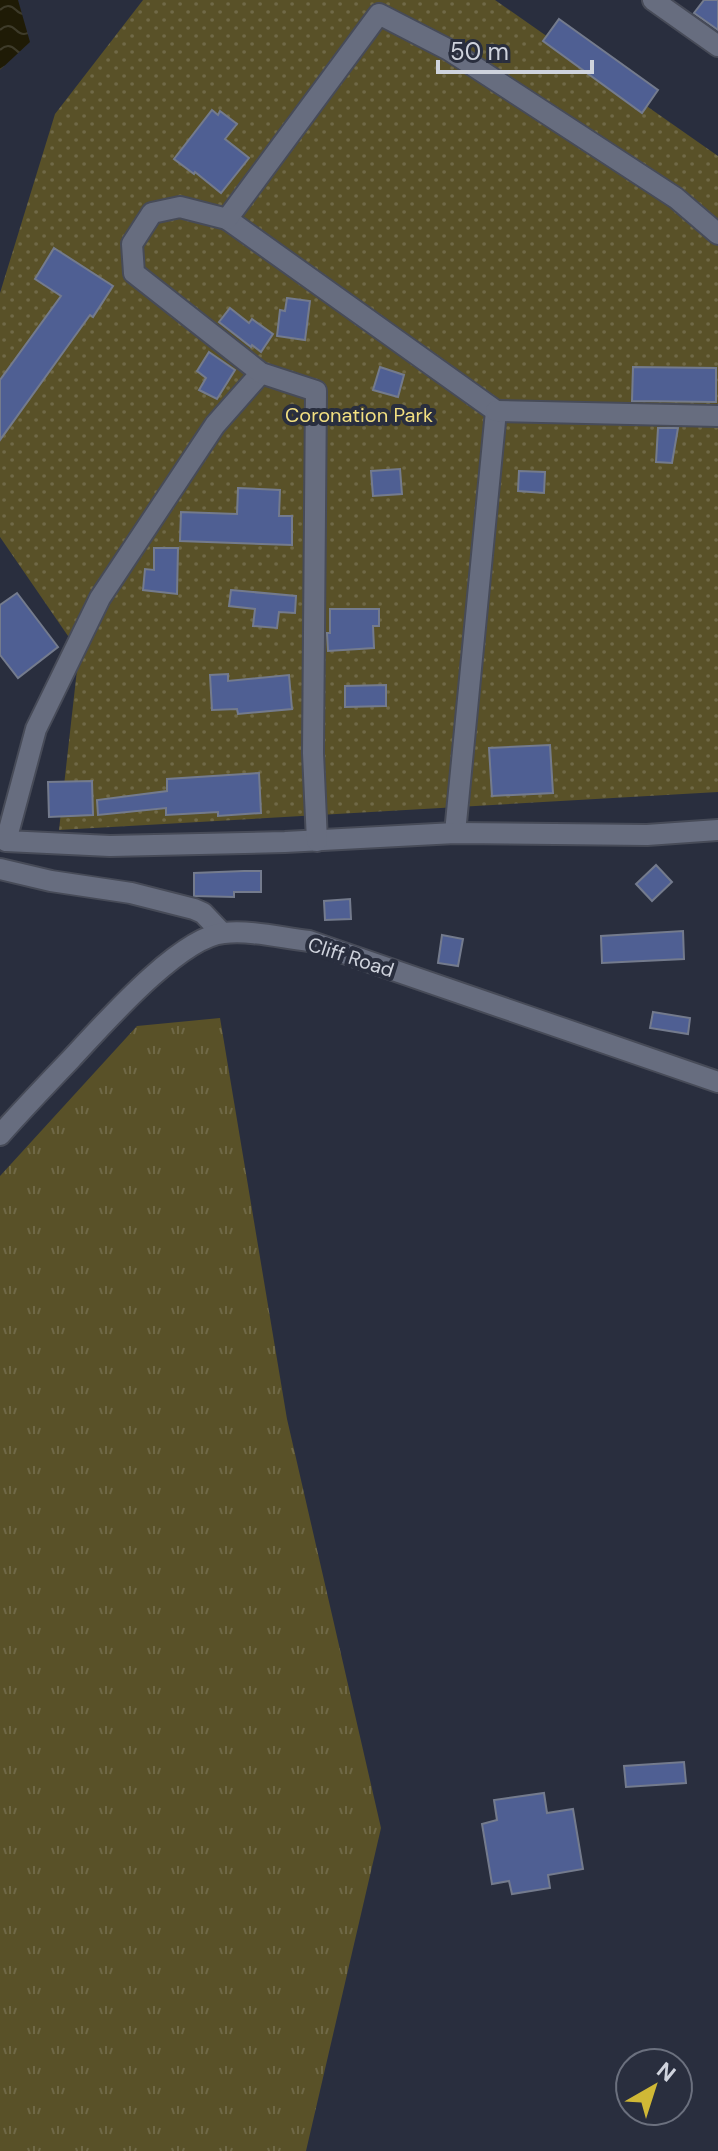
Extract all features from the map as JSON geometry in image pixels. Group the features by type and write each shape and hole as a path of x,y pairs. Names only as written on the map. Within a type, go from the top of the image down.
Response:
{"street":[{"path":"653,0 718,46"},
{"path":"227,219 379,14 449,50 676,198 718,234"},
{"path":"317,841 313,753 316,391 261,373 134,273 132,244 152,213 180,207 227,219 496,411 718,416"},
{"path":"261,373 215,425 100,598 36,729 3,844 110,846 317,841 455,833 647,835 718,830"},
{"path":"455,833 496,411"},
{"path":"0,869 51,881 131,893 194,909 203,913 222,933 200,941 130,996 0,1135"},
{"name":"Cliff Road","path":"222,933 309,941 718,1082"}],"green space":[{"name":"Coronation Park","path":"143,0 495,0 718,156 718,792 59,830 79,652 0,537 0,293 55,114"},
{"path":"220,1018 287,1419 381,1828 306,2151 0,2151 0,1176 137,1026"}],"water":[{"path":"0,0 18,0 30,42 0,70"}],"building":[{"path":"704,0 718,0 718,30 694,13"},
{"path":"559,19 658,90 642,113 543,41"},
{"path":"212,110 218,115 220,111 237,124 225,139 249,158 221,193 174,159"},
{"path":"54,248 113,286 0,440 0,380 61,296 35,279"},
{"path":"287,298 310,301 305,340 277,336 280,310 285,311"},
{"path":"230,308 249,323 252,319 273,334 261,352 219,322"},
{"path":"209,352 235,370 217,399 199,390 206,378 197,371"},
{"path":"380,367 404,375 398,397 373,390"},
{"path":"633,367 716,368 716,402 632,401"},
{"path":"658,428 678,428 672,463 656,462"},
{"path":"400,469 402,494 373,496 371,471"},
{"path":"519,471 545,472 544,493 518,491"},
{"path":"238,488 280,490 279,516 292,516 292,545 180,541 181,512 237,514"},
{"path":"154,548 178,548 177,594 143,590 145,569 154,570"},
{"path":"231,590 296,596 295,613 279,612 277,628 253,626 255,609 229,606"},
{"path":"17,593 58,647 18,678 0,655 0,605"},
{"path":"330,609 379,609 379,626 373,626 374,648 328,651"},
{"path":"228,674 228,681 289,675 292,709 238,714 237,709 212,710 210,675"},
{"path":"386,685 386,706 345,707 345,686"},
{"path":"550,745 553,793 492,796 489,748"},
{"path":"259,773 261,813 166,815 166,808 98,815 97,800 167,791 167,779"},
{"path":"92,781 93,815 49,817 48,782"},
{"path":"656,865 672,882 652,901 636,884"},
{"path":"261,871 261,892 234,892 234,897 194,896 194,873"},
{"path":"350,899 351,919 325,920 324,901"},
{"path":"683,931 684,959 602,963 601,936"},
{"path":"442,935 463,939 458,966 438,963"},
{"path":"653,1012 690,1018 688,1034 650,1028"},
{"path":"684,1762 686,1783 626,1787 624,1766"},
{"path":"544,1793 547,1813 573,1809 583,1869 548,1875 550,1888 512,1894 509,1881 492,1884 482,1824 497,1820 494,1800"}]}
